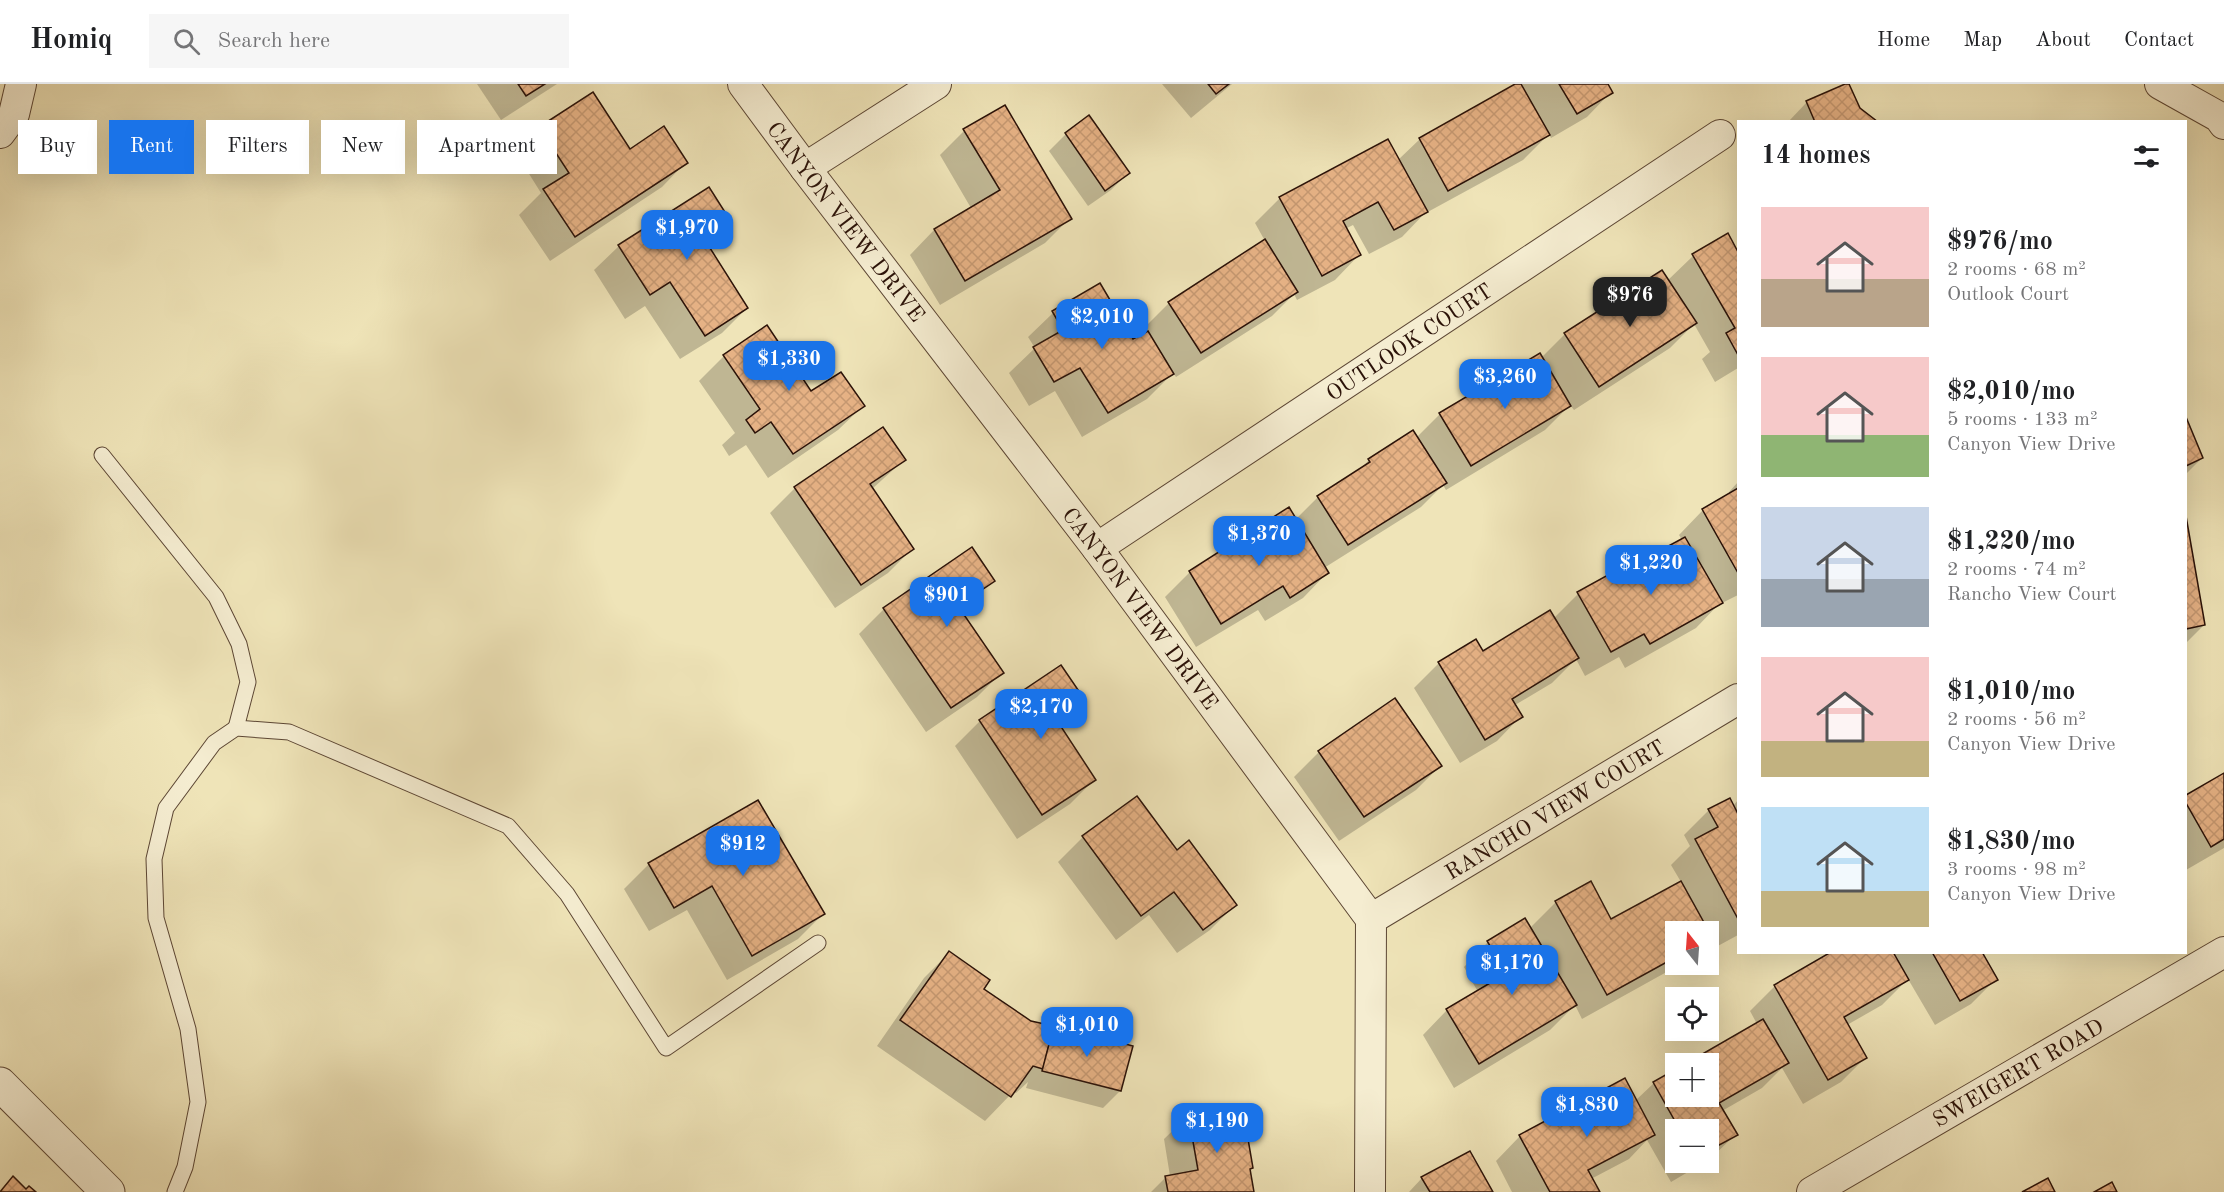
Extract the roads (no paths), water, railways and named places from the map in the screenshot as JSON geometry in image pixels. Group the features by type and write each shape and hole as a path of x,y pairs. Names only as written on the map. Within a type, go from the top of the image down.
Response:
{"street":[{"path":"0,133 14,114 21,84"},
{"name":"CANYON VIEW DRIVE","path":"743,84 1097,548 1371,919"},
{"path":"805,168 936,84"},
{"path":"2160,84 2218,117 2224,124"},
{"name":"OUTLOOK COURT","path":"1097,548 1720,135"},
{"name":"RANCHO VIEW COURT","path":"1371,919 1737,700"},
{"path":"1370,1192 1371,919"},
{"name":"SWEIGERT ROAD","path":"1812,1192 2224,952"},
{"path":"0,1084 108,1192"}],"lane":[{"path":"102,455 216,597 238,644 248,682 236,728"},
{"path":"175,1192 185,1167 198,1102 188,1029 156,918 154,859 166,808 214,743 236,728 289,732 508,826 567,894 666,1048 818,943"}]}
